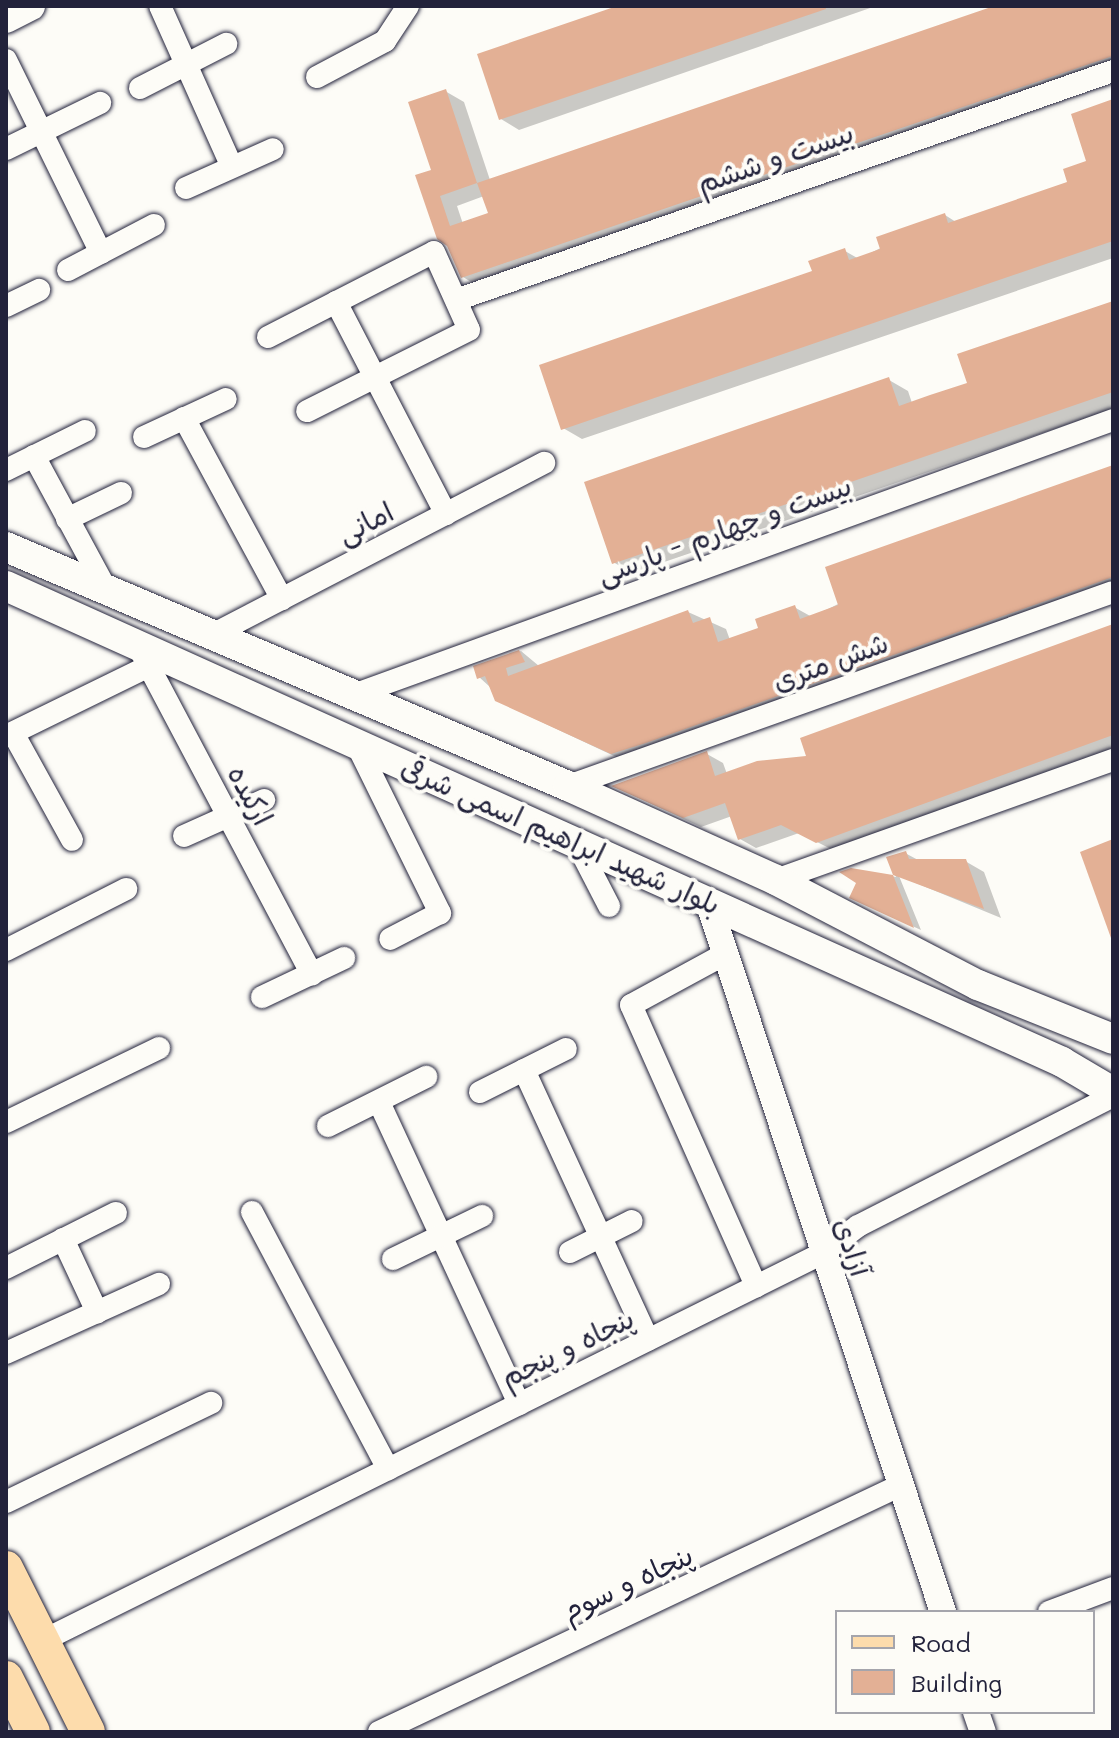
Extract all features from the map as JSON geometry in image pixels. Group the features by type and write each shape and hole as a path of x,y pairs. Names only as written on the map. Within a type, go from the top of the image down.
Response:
{"main road":[{"path":"6,18 30,6"},
{"name":"بلوار شهید ابراهیم اسمی شرقی","path":"6,547 108,593 214,634 568,786 776,880 978,985 1113,1039"},
{"name":"بلوار شهید ابراهیم اسمی شرقی","path":"6,586 143,655 356,743 1062,1062 1113,1094"},
{"path":"6,1568 88,1732"},
{"path":"6,1678 33,1732"}],"street":[{"path":"160,6 232,167"},
{"path":"317,77 385,41 408,6"},
{"path":"140,88 226,44"},
{"path":"6,60 101,253"},
{"name":"بیست و ششم","path":"456,300 1113,71"},
{"path":"6,149 100,103"},
{"path":"186,188 273,149"},
{"path":"68,270 154,225"},
{"path":"268,337 434,252 469,330 307,411"},
{"path":"6,306 39,290"},
{"path":"336,302 446,514"},
{"path":"144,437 226,399"},
{"path":"184,418 282,599"},
{"name":"بیست و چهارم - پارسی","path":"356,694 1113,420"},
{"path":"6,470 85,431"},
{"path":"34,456 108,593"},
{"name":"امانی","path":"214,634 544,463"},
{"path":"67,519 121,493"},
{"name":"شش متری","path":"568,786 1113,592"},
{"path":"72,840 10,734 143,655"},
{"name":"ارکیده","path":"143,655 312,974"},
{"path":"356,743 440,913 390,939"},
{"path":"776,880 1113,760"},
{"path":"184,836 264,800"},
{"path":"576,842 609,906"},
{"path":"6,950 126,889"},
{"name":"آزادی","path":"708,901 821,1254 942,1610"},
{"path":"725,954 631,1005 756,1286"},
{"path":"262,997 344,958"},
{"path":"6,1122 159,1048"},
{"path":"480,1092 566,1049"},
{"path":"524,1070 648,1340"},
{"path":"328,1126 426,1077"},
{"name":"پنجاه و پنجم","path":"42,1641 821,1254 858,1226 1113,1094"},
{"path":"379,1102 519,1404"},
{"path":"252,1212 388,1469"},
{"path":"6,1268 116,1213"},
{"path":"393,1259 482,1216"},
{"path":"570,1252 632,1221"},
{"path":"63,1239 97,1312"},
{"path":"6,1353 159,1284"},
{"path":"6,1502 211,1403"},
{"name":"پنجاه و سوم","path":"379,1732 901,1485"},
{"path":"1054,1610 1113,1588"}],"building":[{"path":"617,6 825,6 826,9 499,120 477,54"},
{"path":"994,6 1113,6 1113,56 461,278 447,246 437,239 415,175 431,170 408,102 446,89 477,183","holes":["477,183 488,213 450,226 440,196"]},
{"path":"1113,99 1113,241 561,430 539,365 812,271 808,261 845,248 849,260 880,249 876,237 945,213 948,223 1067,182 1063,169 1086,161 1071,114"},
{"path":"1113,301 1113,392 612,564 584,482 889,377 899,406 967,383 957,354"},
{"path":"1113,465 1113,577 646,743 611,754 495,701 485,676 477,679 473,666 519,650 525,662 506,668 508,676 688,610 693,623 710,617 718,642 758,628 755,619 795,605 800,619 838,605 825,567"},
{"path":"1113,624 1113,735 816,843 781,825 738,840 725,803 683,818 611,786 707,751 715,776 757,761 806,756 800,738"},
{"path":"1113,839 1113,937 1111,938 1080,852"},
{"path":"906,851 909,859 966,859 984,909 893,875 886,857"},
{"path":"851,868 893,875 914,928 849,898 856,883 839,872"}]}
